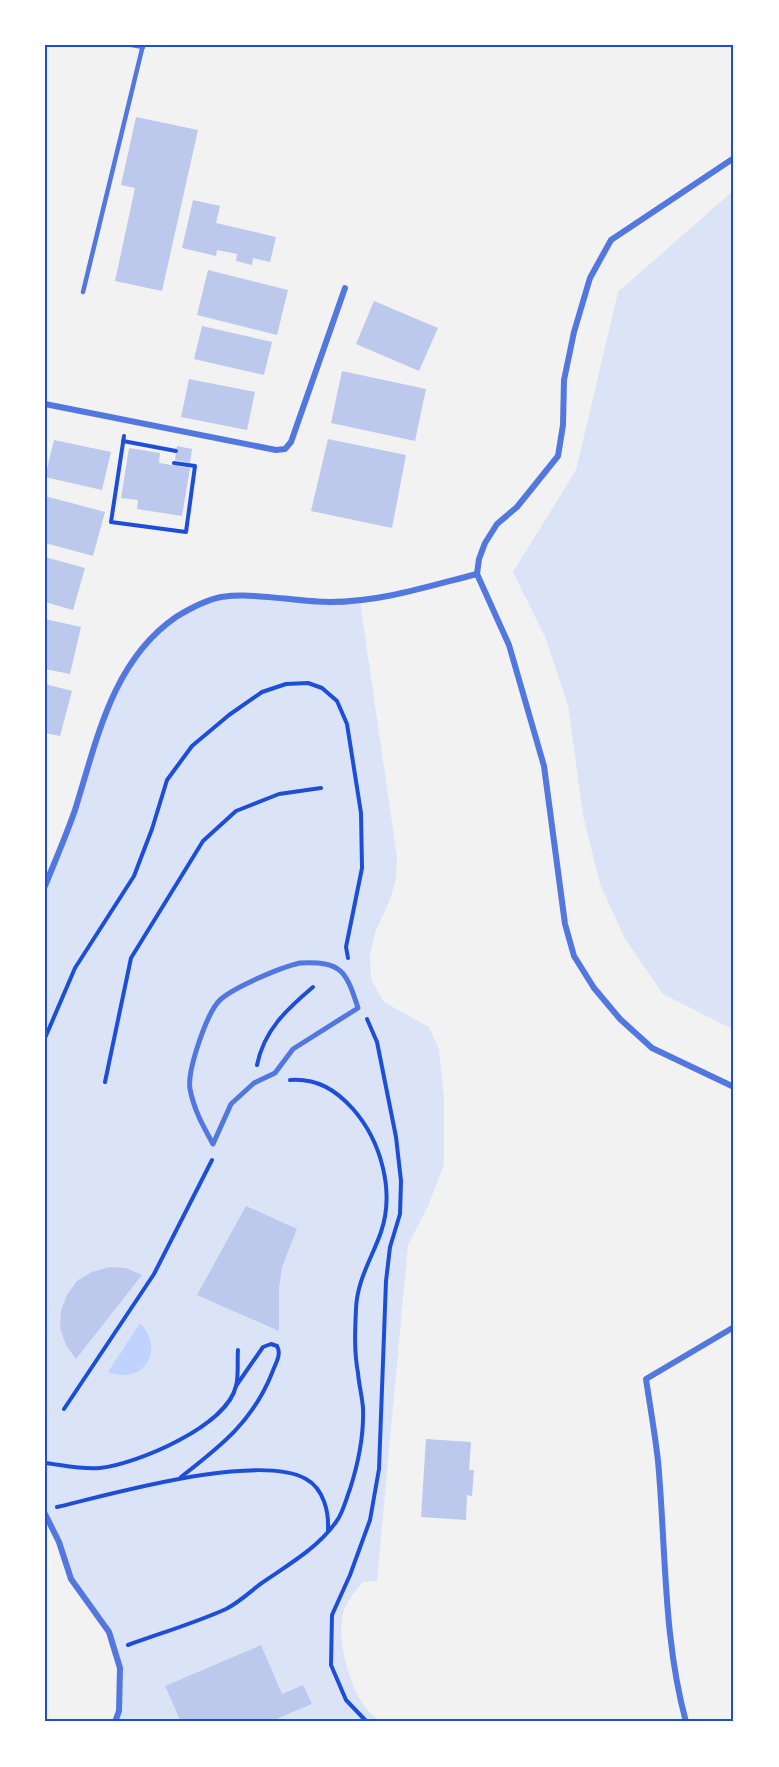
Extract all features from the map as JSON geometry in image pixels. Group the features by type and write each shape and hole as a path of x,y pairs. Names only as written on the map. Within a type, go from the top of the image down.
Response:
{"street":[{"path":"734,158 611,240 590,278 574,332 564,380 563,425 558,456 517,507 497,524 485,543 479,559 477,574 509,645 544,766 565,924 574,956 594,988 620,1019 652,1048 734,1087"},
{"path":"45,404 276,450 285,449 291,442 345,288"},
{"path":"45,886 73,816 110,700 142,646 162,627 189,609 221,597 331,602 360,601 382,598 477,574"},
{"path":"312,963 328,965 341,970 348,978 358,1008 293,1049 275,1073 254,1083 231,1104 213,1144 199,1119 189,1086 203,1029 219,1000 290,966 312,963"},
{"path":"686,1722 680,1702 669,1615 658,1461 646,1379 734,1327"},
{"path":"45,1514 59,1542 71,1579 109,1632 120,1668 119,1711 115,1722"}],"lane":[{"path":"83,291 143,46 132,45"}],"path":[{"path":"174,463 195,466 186,532 111,522 123,441 176,451"},
{"path":"45,1038 75,968 134,876 167,780 192,746 229,715 262,692 286,684 309,683 322,688 337,701 347,724 361,813 362,868 346,947 349,965"},
{"path":"105,1082 131,958 203,841 236,812 279,794 321,788"},
{"path":"254,1083 260,1052 272,1027 313,987"},
{"path":"366,1016 377,1042 396,1137 401,1181 400,1214 390,1247 386,1281 379,1469 370,1520 350,1575 332,1615 331,1665 346,1700 367,1722"},
{"path":"115,1650 228,1608 318,1543 337,1521 353,1479 360,1448 363,1411 357,1362 358,1287 381,1231 386,1206 386,1188 377,1149 357,1113 341,1095 328,1086 311,1081 284,1081"},
{"path":"64,1409 154,1274 217,1150"},
{"path":"45,1463 98,1468 131,1462 173,1444 214,1417 228,1402 266,1345 277,1346 279,1354 266,1387 243,1424 179,1479"},
{"path":"236,1387 238,1350"},
{"path":"56,1507 179,1479 259,1469 287,1472 307,1479 321,1496 328,1514 328,1531"}],"shaded area":[{"path":"734,190 734,1030 663,994 625,939 600,884 583,815 568,705 545,637 513,572 576,470 618,292"},
{"path":"221,597 360,601 397,857 396,878 391,897 375,933 370,955 371,979 384,1002 429,1027 439,1049 444,1098 444,1165 428,1206 408,1245 377,1581 363,1582 351,1597 343,1614 341,1635 345,1659 356,1692 367,1709 380,1722 115,1722 120,1668 109,1632 71,1579 45,1514 45,886 73,816 110,700 143,646 189,609"}],"water":[{"path":"140,1323 148,1333 151,1344 151,1354 147,1363 140,1370 131,1374 120,1375 108,1372"}],"building":[{"path":"136,117 198,130 162,291 115,281 135,188 121,185"},
{"path":"193,200 220,206 216,223 276,237 270,262 253,258 252,265 236,261 237,254 217,250 216,256 182,248"},
{"path":"208,270 288,290 277,335 197,315"},
{"path":"374,301 438,328 419,371 356,344"},
{"path":"202,326 272,342 264,375 194,359"},
{"path":"342,371 426,389 415,441 331,423"},
{"path":"189,379 255,392 247,430 181,417"},
{"path":"328,439 406,455 392,528 311,511"},
{"path":"54,440 111,452 102,490 45,477"},
{"path":"177,446 192,449 190,463 175,460"},
{"path":"129,448 160,453 159,463 190,468 182,516 137,509 138,500 121,498"},
{"path":"45,496 105,512 93,556 45,543"},
{"path":"45,557 85,568 73,610 45,602"},
{"path":"45,619 81,627 70,674 45,669"},
{"path":"45,684 72,691 60,736 45,733"},
{"path":"246,1206 297,1229 282,1267 279,1288 279,1331 197,1295"},
{"path":"109,1267 126,1268 142,1275 76,1359 66,1345 60,1328 61,1311 67,1295 77,1281 92,1272"},
{"path":"426,1439 471,1442 469,1470 474,1470 472,1496 467,1495 466,1520 421,1517"},
{"path":"261,1645 282,1694 303,1685 312,1704 269,1722 181,1722 165,1686"}]}
